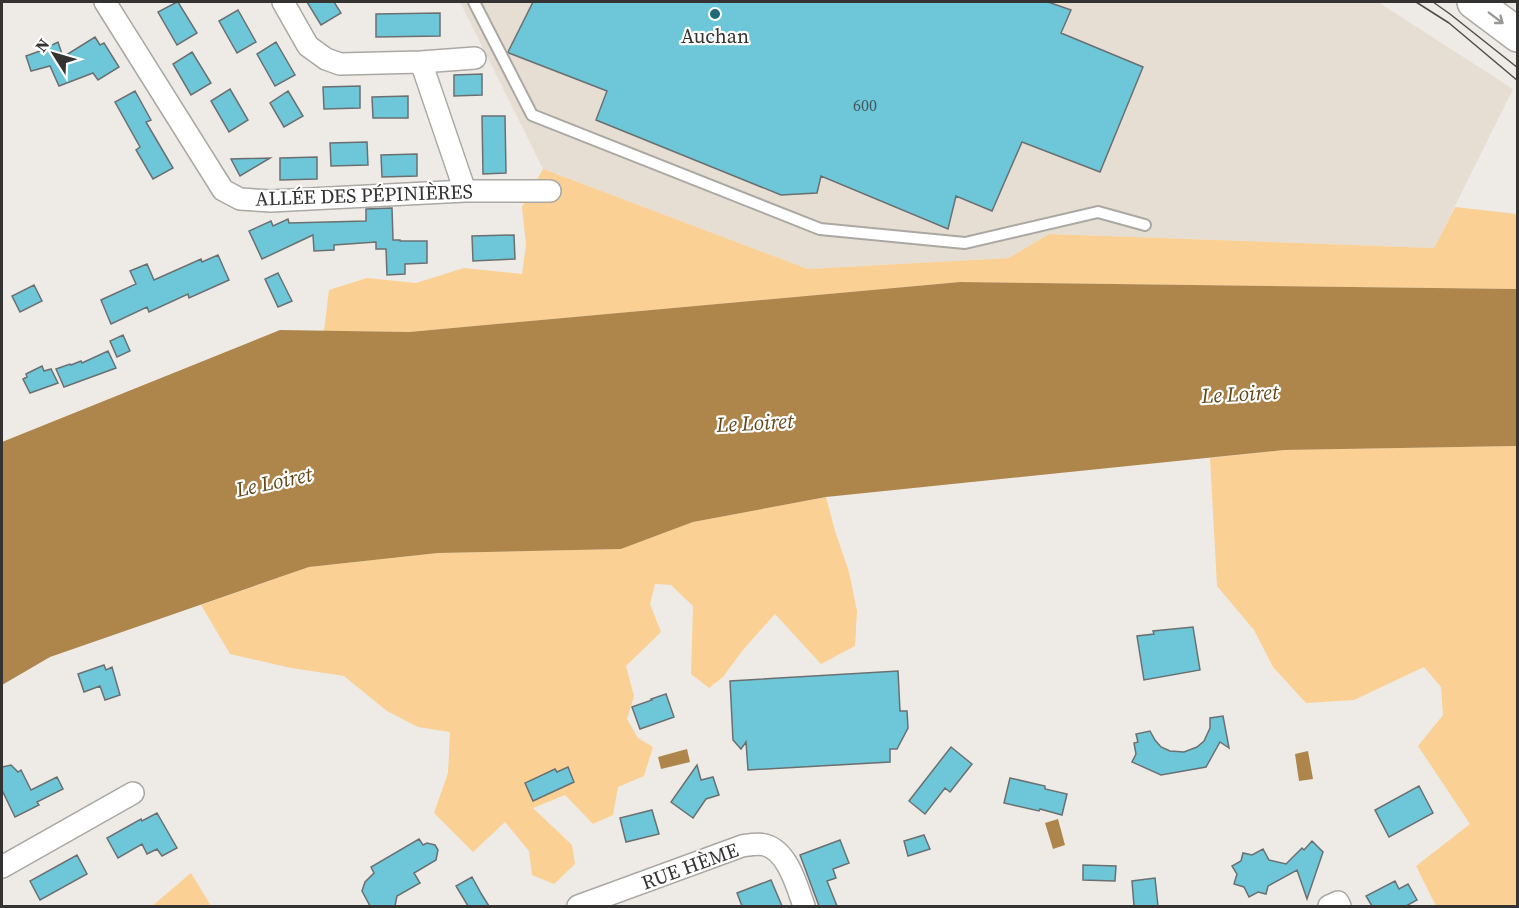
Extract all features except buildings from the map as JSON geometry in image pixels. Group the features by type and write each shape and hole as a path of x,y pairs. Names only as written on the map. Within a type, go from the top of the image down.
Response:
{"main road":[{"path":"1474,2 1518,35"},
{"path":"1510,2 1518,7"}],"street":[{"name":"ALLÉE DES PÉPINIÈRES","path":"105,2 223,190 240,199 271,201 465,190 550,191"},
{"path":"283,2 308,46 326,59 340,63 421,62 475,58"},
{"path":"421,62 465,190"},
{"path":"2,867 133,793"},
{"name":"RUE HÈME","path":"578,906 742,846 762,844 782,856 804,906"},
{"path":"1329,906 1338,902 1340,906"}],"lane":[{"path":"474,2 531,115 820,229 965,243 1098,212 1145,225"}],"shaded area":[{"path":"460,2 1378,2 1513,89 1434,248 1049,234 1009,258 808,269 543,169"},
{"path":"543,169 808,269 1009,258 1049,234 1434,248 1455,207 1517,214 1517,289 960,282 409,332 324,331 329,290 367,278 416,283 464,268 522,274 526,245 522,207"},
{"path":"1517,446 1517,906 1436,906 1416,866 1470,824 1418,746 1443,715 1441,687 1424,667 1354,700 1306,703 1273,667 1254,630 1217,586 1210,458 1284,450"},
{"path":"826,497 849,572 857,611 855,646 821,664 775,614 742,651 723,677 709,688 691,674 693,606 671,585 655,584 650,604 661,632 626,666 634,696 627,719 638,738 653,747 644,776 618,787 613,815 593,824 565,795 533,808 572,845 575,864 554,884 532,875 529,851 505,822 473,852 434,813 448,773 450,732 418,727 387,711 344,676 291,668 230,654 201,605 309,567 438,553 621,549 693,522"},
{"path":"191,873 211,906 152,906"}],"water":[{"name":"Le Loiret","path":"960,282 1517,289 1517,446 1284,450 826,497 693,522 621,549 438,553 309,567 50,657 2,685 2,442 280,330 409,332"},
{"path":"687,749 690,762 661,769 658,757"},
{"path":"1308,751 1313,779 1299,781 1295,754"},
{"path":"1058,819 1065,845 1053,849 1045,823"}],"tram line":[{"path":"1416,2 1449,23 1518,81"},
{"path":"1433,2 1518,68"}],"place":[{"name":"Auchan","path":"715,14"}]}
